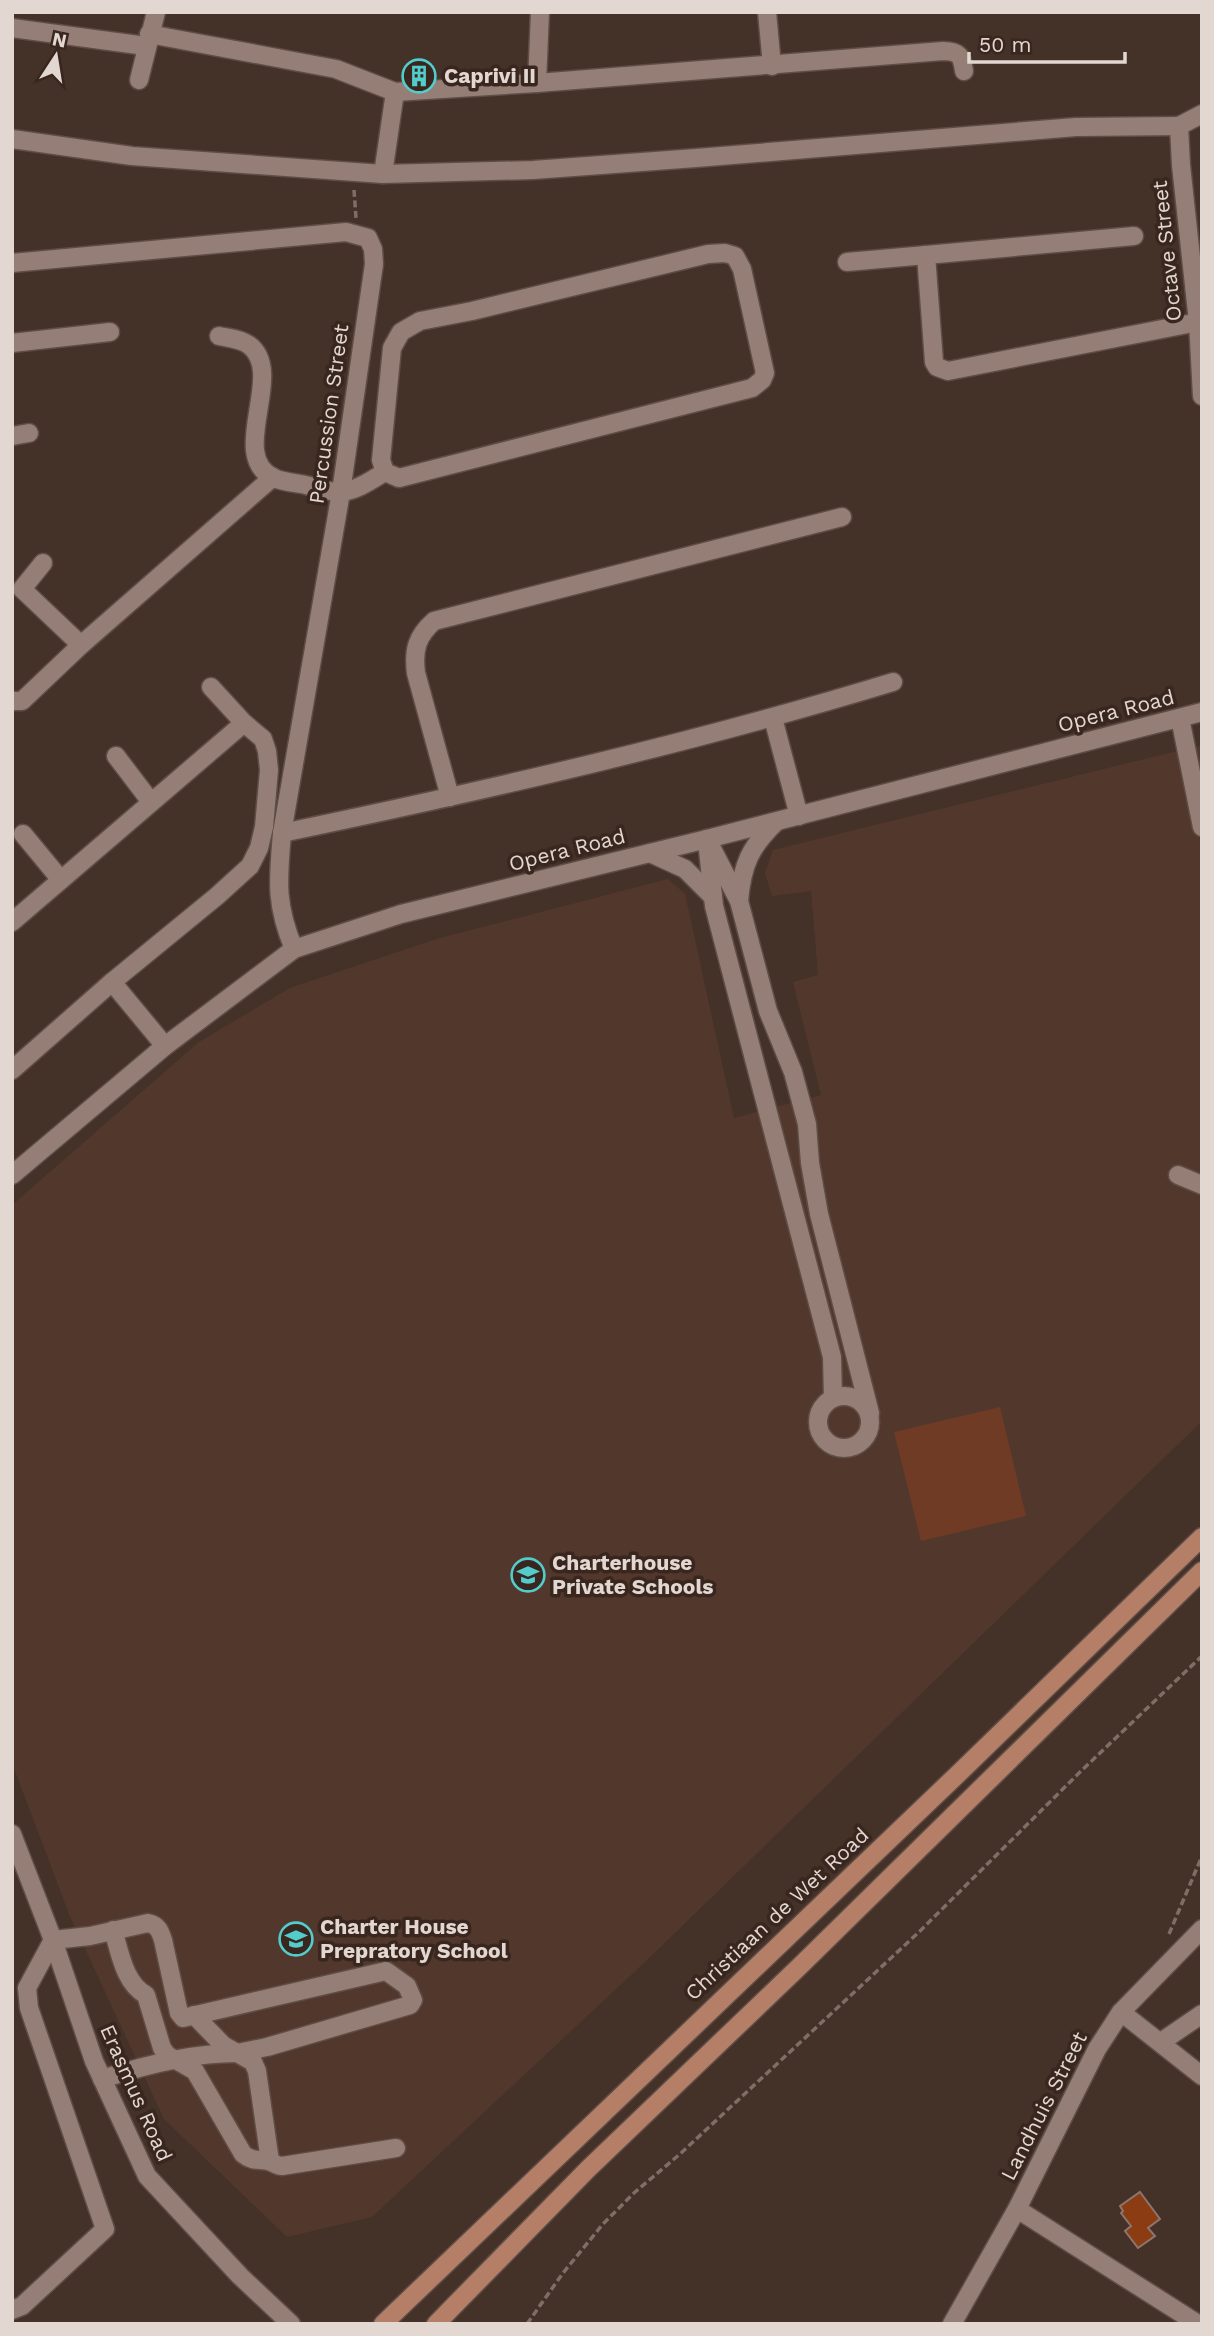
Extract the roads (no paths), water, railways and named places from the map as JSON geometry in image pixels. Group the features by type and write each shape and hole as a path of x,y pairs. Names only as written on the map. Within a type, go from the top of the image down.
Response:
{"main road":[{"name":"Christiaan de Wet Road","path":"383,2324 1202,1537"},
{"path":"436,2324 588,2169 1202,1571"}],"street":[{"path":"138,80 156,12"},
{"path":"537,83 540,12"},
{"path":"767,12 772,66"},
{"path":"12,28 147,40 336,69 395,92 953,51 963,59 964,71"},
{"path":"383,174 395,92"},
{"path":"12,139 132,156 383,174 561,168 1076,127 1179,126 1202,114"},
{"name":"Octave Street","path":"1179,126 1198,321 1202,396"},
{"name":"Percussion Street","path":"12,263 346,232 368,238 373,249 374,264 341,492 282,833 279,905 294,949"},
{"path":"847,262 1134,236"},
{"path":"725,253 738,260 765,373 752,388 399,478 386,472 381,460 392,348 401,332 420,321 708,254 725,253"},
{"path":"926,255 934,362 948,372 1198,321"},
{"path":"12,343 110,332"},
{"path":"219,336 250,345 261,360 262,388 253,435 257,455 272,477 341,492 365,484 386,472"},
{"path":"12,701 22,701 81,645 272,477"},
{"path":"450,797 416,673 414,656 423,631 434,621 842,517"},
{"path":"43,564 17,593 81,645"},
{"path":"282,833 450,797 774,718 894,682"},
{"path":"12,1070 250,866 259,848 264,827 269,770 267,751 262,739 211,687"},
{"name":"Opera Road","path":"12,1175 164,1046 294,949 401,914 776,822 1202,712"},
{"path":"774,718 799,816"},
{"path":"1180,718 1202,827"},
{"path":"12,922 244,723"},
{"path":"116,756 151,802"},
{"path":"739,901 741,876 748,856 758,839 776,822"},
{"path":"23,834 61,880"},
{"path":"707,839 713,897 832,1357 833,1398"},
{"path":"707,839 739,901 768,1011 793,1072 807,1124 810,1164 819,1214 870,1413 869,1431 858,1444 849,1448 833,1446 821,1434 818,1426 821,1409 833,1398 850,1396 865,1405 870,1413"},
{"path":"650,853 685,869 713,897"},
{"path":"112,982 164,1046"},
{"path":"1178,1175 1202,1185"},
{"name":"Erasmus Road","path":"12,1834 53,1940 94,2061 147,2176 240,2276 291,2324"},
{"path":"12,2310 22,2306 105,2229 29,2008 27,1988 53,1940 155,1924 163,1940 179,2013 223,2045 253,2062 257,2071 270,2161"},
{"name":"Landhuis Street","path":"952,2324 1017,2209 1097,2049 1121,2012 1202,1929"},
{"path":"113,1930 126,1971 138,1990 146,1995 157,2036 167,2055 195,2071 243,2154 256,2161 270,2161 276,2166 282,2166 396,2148"},
{"path":"102,2078 139,2066 209,2054 237,2053 267,2046 402,2008 410,2005 413,2000 412,1993 407,1986 386,1971 188,2017 157,2036"},
{"path":"146,1995 173,1987"},
{"path":"1121,2012 1202,2076"},
{"path":"1161,2042 1202,2014"},
{"path":"1017,2209 1198,2324"}],"place":[{"name":"Caprivi II","path":"419,76"},
{"name":"Charterhouse Private Schools","path":"528,1575"},
{"name":"Charter House Prepratory School","path":"296,1939"}]}
